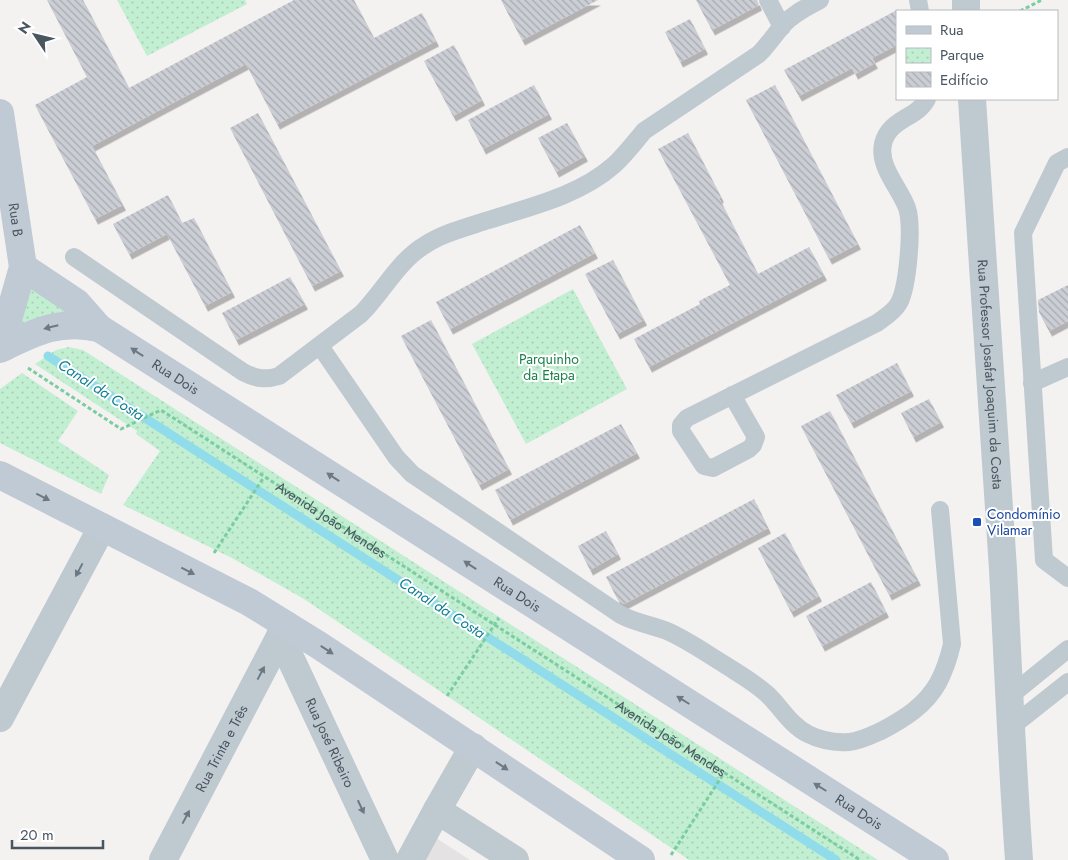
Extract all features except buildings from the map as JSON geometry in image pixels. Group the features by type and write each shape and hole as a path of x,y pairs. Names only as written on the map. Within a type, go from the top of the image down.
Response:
{"main road":[{"name":"Rua B","path":"0,113 24,267"},
{"path":"0,349 24,267 77,303 99,328"},
{"path":"0,349 44,329 58,325 85,325 99,328"},
{"name":"Rua Dois","path":"99,328 935,860"},
{"path":"0,475 249,602 283,630 432,719 640,860"}],"street":[{"name":"Rua Professor Josafat Joaquim da Costa","path":"972,100 1019,860"},
{"path":"0,718 102,527"},
{"name":"Rua Trinta e Três","path":"163,860 283,630"},
{"name":"Rua José Ribeiro","path":"283,630 385,860"},
{"path":"410,860 473,747"},
{"path":"437,810 515,860"}],"lane":[{"path":"768,0 782,27"},
{"path":"74,257 251,376 270,379 279,376 361,314 404,262 424,245 443,235 561,196 583,186 613,166 633,146 644,131 759,54 782,27 803,9 820,0"},
{"path":"732,395 756,437 755,441 749,449 713,468 708,468 704,466 681,431 682,425 687,418 732,395 876,323 888,316 898,305 904,288 910,227 907,209 883,160 883,146 886,136 892,128 921,108 926,100"},
{"path":"1068,157 1057,163 1022,233 1044,560 1068,578"},
{"path":"320,346 396,457 412,474 621,615 667,631 686,640 752,682 769,696 792,723 807,734 823,740 843,742 862,739 902,720 916,710 938,683 947,664 952,644 940,510"},
{"path":"1032,383 1068,367"},
{"path":"1010,696 1068,649"},
{"path":"1010,728 1068,682"}],"path":[{"path":"1022,10 1042,0"},
{"name":"Avenida João Mendes","path":"24,366 121,429 161,410 860,860"},
{"path":"198,576 264,477"},
{"path":"432,719 489,632"},
{"path":"668,860 724,772"}],"shaded area":[{"path":"436,838 470,860 425,860"}],"green space":[{"path":"117,0 245,0 247,4 147,56"},
{"path":"30,288 73,313 17,327"},
{"name":"Parquinho da Etapa","path":"573,289 627,389 526,444 472,344"},
{"path":"69,347 83,350 878,860 689,860 304,599 232,558 123,505 160,451 136,434 137,431 35,364 56,350"},
{"path":"22,373 78,411 58,441 109,475 101,494 0,443 0,389"}],"waterway":[{"name":"Canal da Costa","path":"48,356 836,860"}],"place":[{"name":"Condomínio Vilamar","path":"977,522"}]}
